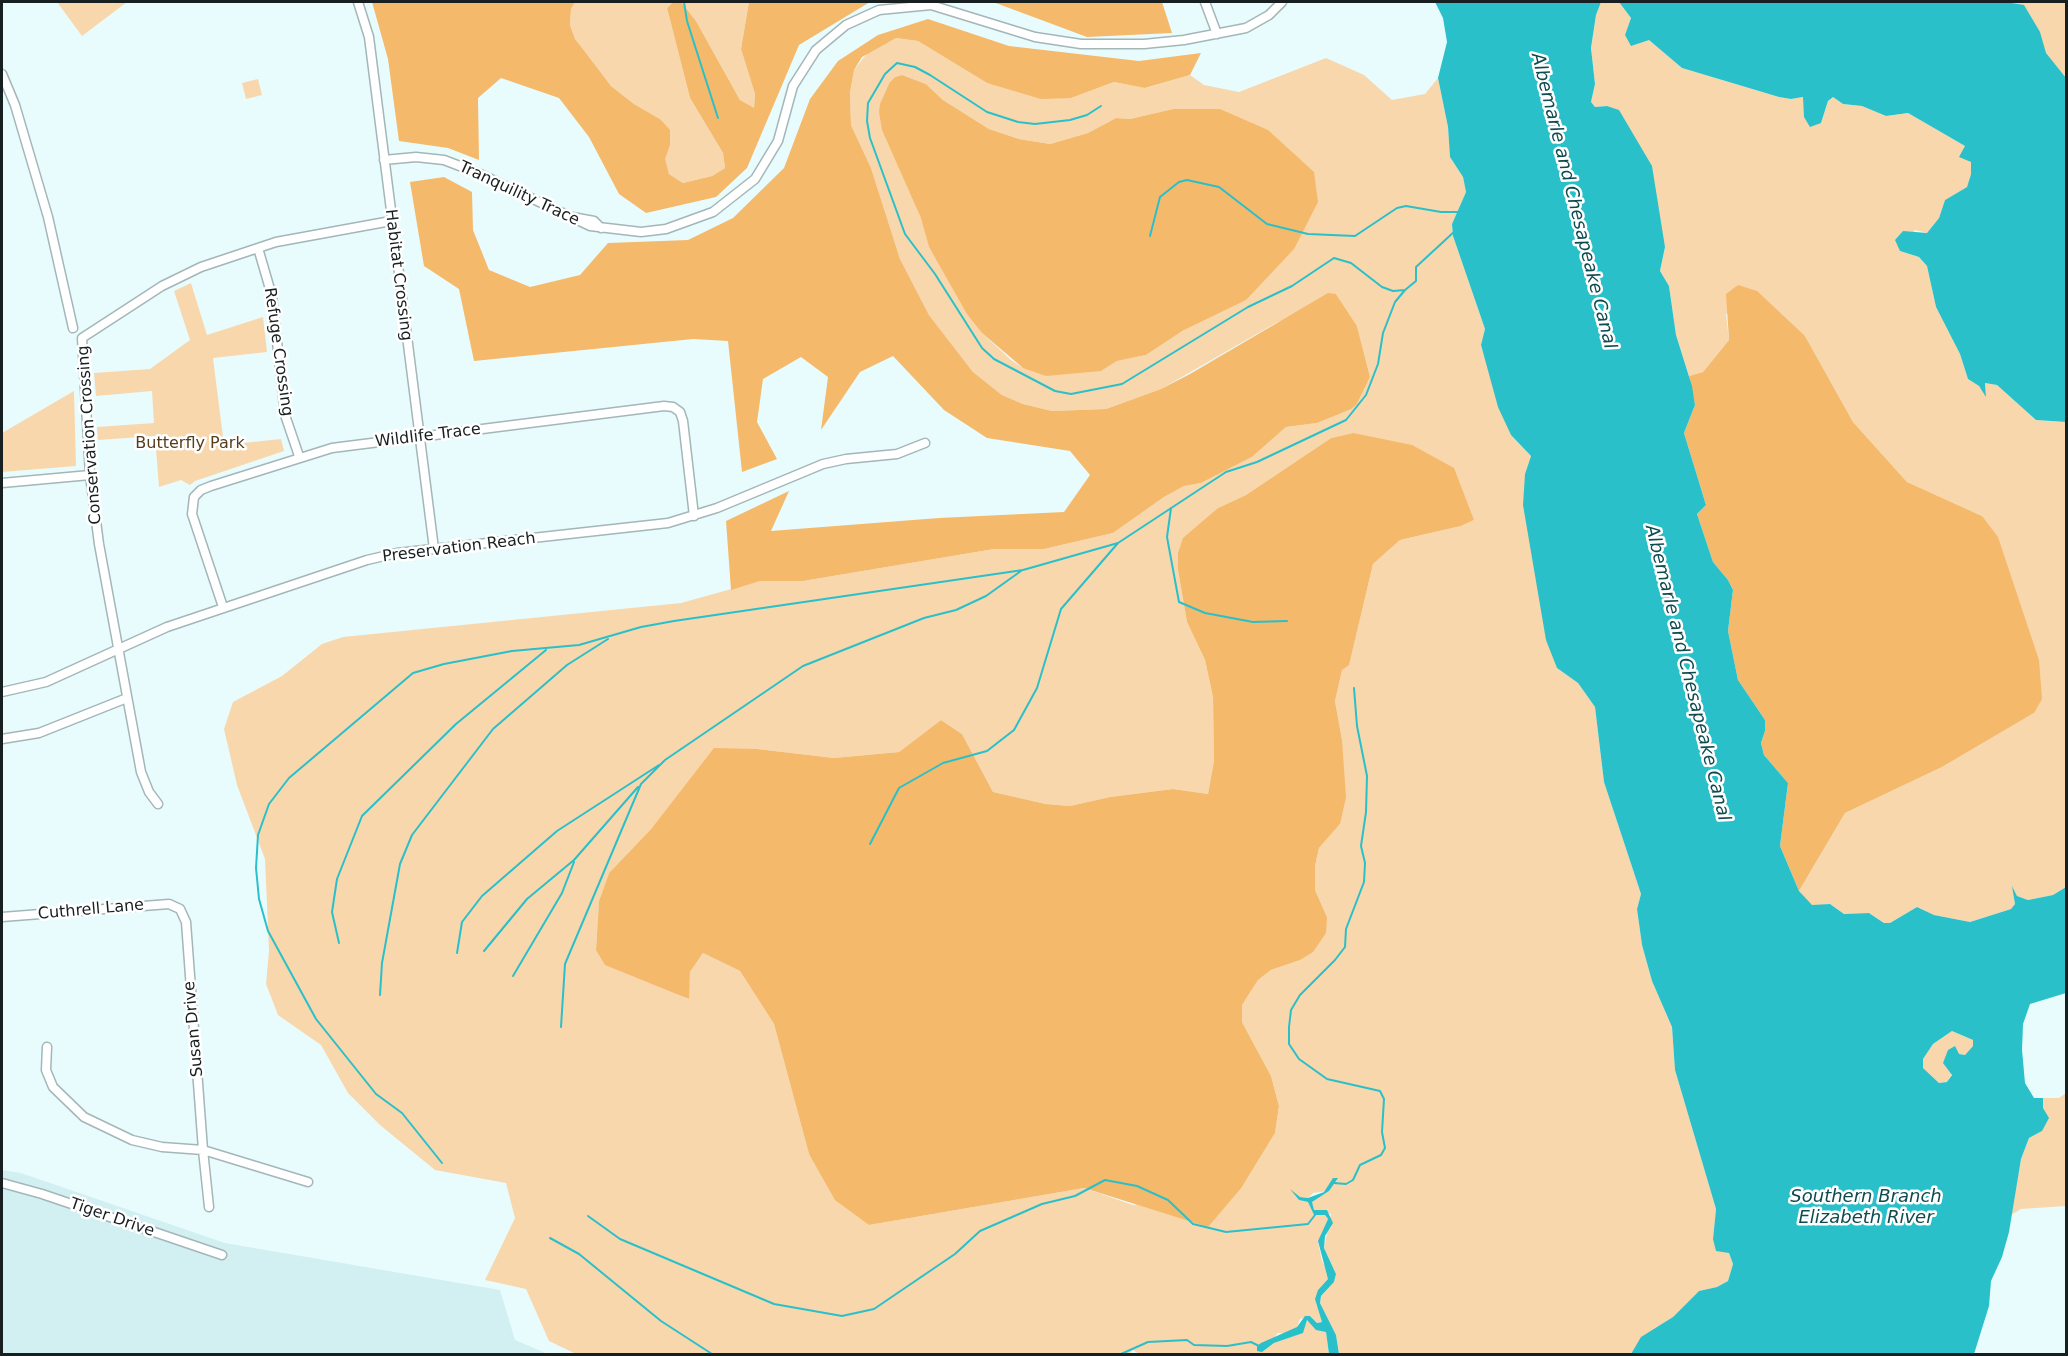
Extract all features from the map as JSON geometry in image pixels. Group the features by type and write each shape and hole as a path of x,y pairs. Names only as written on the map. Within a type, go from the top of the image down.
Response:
{"street":[{"name":"Habitat Crossing","path":"358,2 369,37 434,549"},
{"path":"1204,2 1217,34"},
{"name":"Tranquility Trace","path":"384,160 416,157 444,160 478,173 571,217 594,221 602,228 641,232 666,229 702,217 731,201 755,179 769,160 782,131 793,86 816,50 846,25 879,10 931,5 1035,37 1081,44 1144,44 1217,34 1254,24 1269,15 1282,2"},
{"path":"2,74 15,105 48,217 64,278 73,328"},
{"name":"Conservation Crossing","path":"158,804 149,792 141,772 99,544 90,475 81,347 84,336 182,276 258,248 306,236 392,221"},
{"name":"Refuge Crossing","path":"258,248 272,296 285,415 299,456"},
{"name":"Wildlife Trace","path":"223,607 192,514 194,498 204,488 332,447 664,406 674,407 680,412 683,421 694,516"},
{"name":"Preservation Reach","path":"2,692 46,682 166,627 367,561 434,549 668,523 694,516 823,464 846,459 897,454 925,443"},
{"path":"2,483 90,475"},
{"path":"2,739 39,733 127,698"},
{"name":"Cuthrell Lane","path":"2,918 169,904 180,909"},
{"name":"Susan Drive","path":"180,909 186,922 209,1207"},
{"path":"47,1047 46,1070 53,1087 84,1117 132,1140 162,1147 203,1150 308,1182"},
{"name":"Tiger Drive","path":"2,1183 42,1194 222,1255"}],"shaded area":[{"path":"372,2 575,2 571,9 570,25 575,39 611,86 634,104 660,119 670,130 670,145 665,159 669,174 683,183 712,176 725,168 723,153 690,98 667,8 673,2 681,2 696,21 740,100 754,108 755,94 741,49 749,2 870,2 799,45 747,168 716,197 646,213 619,194 589,137 559,98 501,78 478,98 479,160 448,148 399,141 388,59"},
{"path":"993,2 1162,2 1172,33 1087,37"},
{"path":"928,19 1009,46 1139,61 1201,53 1190,75 1145,88 1114,82 1071,98 1041,99 987,83 918,41 896,38 862,57 854,70 850,93 851,125 871,168 900,259 929,315 973,372 1002,395 1023,404 1052,411 1106,409 1161,389 1190,374 1328,293 1336,294 1357,326 1370,377 1357,404 1351,409 1317,423 1286,427 1252,457 1201,483 1184,486 1164,497 1113,533 1044,549 994,549 803,581 760,581 731,590 726,521 789,491 771,531 939,518 1064,512 1090,475 1070,451 987,438 944,410 893,356 860,372 821,430 828,377 801,357 763,379 757,422 777,459 742,472 728,341 693,339 474,361 459,289 424,266 410,182 444,177 472,192 473,230 489,270 530,287 580,275 608,243 688,240 733,218 784,168 810,99 838,61 878,35"},
{"path":"902,75 926,84 943,100 989,129 1019,139 1050,144 1088,133 1116,118 1130,119 1173,109 1220,109 1268,130 1314,172 1318,202 1294,249 1246,300 1184,330 1146,355 1117,361 1101,371 1046,376 1023,368 982,333 967,314 929,247 921,218 882,130 879,112 880,104 890,82"},
{"path":"1738,285 1757,291 1805,336 1853,422 1907,482 1982,516 1998,537 2039,660 2042,699 2034,713 1942,767 1845,813 1799,891 1780,846 1788,783 1764,755 1761,743 1765,731 1765,720 1738,680 1728,631 1733,590 1713,562 1697,514 1706,505 1684,433 1695,405 1689,376 1703,372 1729,340 1726,294"},
{"path":"1353,433 1412,445 1454,468 1474,520 1461,526 1400,540 1373,564 1349,665 1342,670 1335,701 1342,740 1346,797 1340,824 1319,848 1315,866 1315,890 1327,917 1326,933 1313,952 1300,960 1271,970 1258,980 1242,1005 1242,1022 1271,1076 1279,1106 1275,1133 1242,1187 1208,1227 1084,1188 869,1225 835,1200 809,1154 774,1024 740,971 703,953 690,972 689,999 605,965 596,950 599,901 609,873 652,828 714,748 757,749 834,758 899,752 941,720 962,734 993,792 1046,804 1070,806 1110,797 1173,789 1208,794 1214,761 1213,697 1205,660 1187,622 1178,570 1178,553 1183,538 1218,508 1246,495 1331,438"},
{"path":"2,1170 21,1173 225,1243 500,1290 515,1340 548,1354 2,1354"}],"green space":[{"path":"57,2 127,2 82,36"},
{"path":"575,2 673,2 667,8 690,98 723,153 725,168 712,176 683,183 669,174 664,159 670,145 660,119 634,104 611,86 583,51 570,25 571,9"},
{"path":"681,2 749,2 741,49 755,94 754,109 740,100 696,21"},
{"path":"1601,2 1619,2 1631,18 1625,35 1649,40 1682,68 1779,97 1791,99 1804,97 1804,116 1821,123 1828,101 1833,97 1843,104 1862,106 1886,116 1908,113 1965,146 1971,161 1971,174 1967,187 1945,200 1939,218 1927,233 1915,230 1900,251 1919,257 1927,266 1936,307 1960,354 1968,379 1979,386 1986,395 1985,383 1997,385 2036,420 2066,422 2066,887 2053,895 2028,900 2017,896 2013,888 2015,904 2011,909 1970,922 1934,915 1917,907 1890,923 1884,923 1869,913 1844,914 1830,904 1812,906 1799,891 1845,813 1942,767 2034,713 1982,516 1907,482 1853,422 1805,336 1726,314 1729,340 1703,372 1689,376 1676,335 1669,286 1660,271 1665,247 1607,106 1595,107 1591,102 1595,84 1591,48 1596,15"},
{"path":"1971,2 2066,2 2066,95"},
{"path":"896,38 918,41 987,83 1071,98 1114,82 1146,88 1190,75 1204,85 1239,92 1326,58 1364,75 1392,100 1425,94 1438,78 1448,127 1450,157 1463,177 1466,192 1452,224 1453,236 1485,329 1481,346 1511,435 1531,456 1525,474 1557,668 1578,683 1595,707 1604,782 1641,894 1637,909 1642,945 1652,981 1672,1027 1675,1070 1716,1209 1713,1239 1729,1253 1733,1264 1728,1281 1717,1287 1699,1291 1673,1317 1642,1337 1631,1354 1339,1354 1336,1335 1320,1303 1321,1296 1334,1282 1336,1274 1324,1248 1331,1214 1314,1210 1311,1202 1329,1191 1313,1193 1308,1198 1294,1193 1299,1200 1308,1202 1314,1215 1325,1215 1328,1219 1318,1242 1322,1261 1329,1274 1328,1279 1318,1290 1322,1322 1317,1323 1310,1316 1300,1319 1297,1327 1288,1333 1278,1333 1262,1352 1274,1343 1302,1333 1307,1320 1326,1331 1329,1354 1139,1354 1133,1350 1129,1354 576,1354 549,1341 526,1289 485,1280 515,1218 506,1183 435,1170 380,1125 348,1093 321,1045 278,1015 266,984 269,951 265,859 237,785 224,729 233,702 282,676 322,644 343,637 681,603 760,581 803,581 994,549 1044,549 1113,533 1164,497 1184,486 1201,483 1252,457 1286,427 1317,423 1357,404 1370,377 1357,326 1336,294 1274,324 1161,389 1106,409 1052,411 1023,404 1002,395 973,372 929,315 900,259 871,168 851,125 850,93 854,70 868,52","holes":["902,75 926,84 943,100 989,129 1019,139 1050,144 1088,133 1116,118 1130,119 1173,109 1184,330 1146,355 1117,361 1101,371 1023,368 1011,360 982,333 929,247 890,82","1353,433 1474,520 1461,526 1400,540 1373,564 1349,664 1342,669 1335,701 1342,740 1340,824 1319,848 1315,866 1315,890 1327,917 1300,960 1271,970 1258,980 1242,1005 1242,1022 1271,1076 1279,1106 1275,1133 1242,1187 1133,1205 1084,1188 869,1225 809,1154 774,1024 740,971 703,953 690,972 688,999 596,950 599,901 609,873 652,828 757,749 834,758 899,752 941,720 962,734 993,792 1046,804 1070,806 1110,797 1173,789 1208,794 1214,761 1213,697 1205,660 1187,622 1178,570 1218,508 1246,495 1331,438"]},
{"path":"258,79 262,95 246,99 242,83"},
{"name":"Butterfly Park","path":"191,283 207,335 263,317 267,352 213,358 224,445 281,439 284,451 195,481 190,485 181,480 159,487 155,436 98,440 97,427 154,423 152,391 96,396 94,373 150,369 190,340 174,291"},
{"path":"74,391 76,466 2,472 2,433"},
{"path":"1952,1031 1973,1040 1973,1046 1965,1055 1959,1054 1948,1082 1939,1083 1923,1068 1923,1059 1933,1044"},
{"path":"2066,1093 2066,1206 2021,1209 2011,1215 2021,1159 2029,1138 2042,1131 2043,1098 2059,1098"}],"water":[{"name":"Southern Branch Elizabeth River","path":"1435,2 1601,2 1596,15 1591,48 1595,84 1591,102 1595,107 1607,106 1619,110 1652,166 1665,247 1660,271 1669,286 1676,335 1692,386 1695,405 1684,433 1706,505 1697,514 1713,562 1733,590 1728,631 1738,680 1765,720 1765,731 1761,743 1764,755 1788,783 1780,846 1799,891 1812,905 1830,904 1844,914 1869,913 1884,923 1890,923 1917,907 1934,915 1970,922 2011,909 2015,904 2012,886 2017,896 2028,900 2053,895 2066,887 2066,993 2030,1004 2023,1024 2022,1050 2025,1083 2034,1098 2043,1098 2043,1108 2049,1118 2042,1131 2029,1138 2021,1159 2009,1232 2002,1257 1991,1281 1989,1306 1974,1354 1631,1354 1641,1337 1673,1317 1699,1291 1717,1287 1728,1281 1733,1264 1729,1253 1716,1251 1713,1239 1716,1209 1675,1070 1672,1027 1652,981 1642,945 1637,909 1641,894 1604,782 1595,707 1578,683 1557,668 1546,640 1523,505 1525,474 1531,456 1511,435 1498,407 1481,345 1485,329 1453,236 1452,224 1466,192 1463,177 1450,157 1448,127 1438,78 1447,42 1443,18","holes":["1952,1031 1973,1040 1973,1046 1965,1055 1959,1054 1955,1046 1948,1050 1943,1063 1952,1075 1947,1082 1939,1083 1923,1068 1923,1059 1933,1044"]},
{"path":"1619,2 2005,2 2024,5 2040,32 2046,53 2066,78 2066,422 2036,420 1997,385 1985,383 1986,397 1979,386 1968,379 1960,354 1936,307 1927,266 1919,257 1900,251 1895,240 1903,231 1927,233 1939,218 1945,200 1967,187 1971,174 1971,162 1959,157 1965,146 1908,113 1886,116 1862,106 1843,104 1833,97 1828,101 1821,123 1810,127 1804,117 1803,97 1791,99 1779,97 1682,68 1649,40 1631,46 1625,35 1631,18"},
{"path":"1333,1178 1338,1178 1329,1191 1312,1202 1314,1210 1327,1210 1333,1223 1325,1236 1324,1248 1336,1274 1334,1282 1321,1296 1320,1303 1336,1335 1339,1354 1329,1354 1326,1332 1316,1330 1307,1320 1303,1333 1274,1343 1262,1352 1257,1351 1257,1346 1261,1343 1297,1327 1305,1316 1310,1316 1317,1323 1322,1322 1315,1299 1318,1290 1328,1279 1318,1241 1328,1219 1325,1215 1314,1215 1308,1202 1299,1200 1290,1189 1300,1197 1308,1198 1324,1192"}],"waterway":[{"path":"684,2 687,21 718,118"},
{"path":"1101,106 1087,115 1070,120 1035,124 1018,122 987,112 930,75 915,67 897,63 885,74 868,103 867,121 870,138 905,234 935,274 982,348 994,359 1055,391 1071,394 1122,384 1248,307 1292,286 1334,258 1351,263 1382,287 1393,291 1405,290 1416,281 1416,267 1455,231"},
{"path":"1150,236 1160,197 1179,182 1187,180 1219,187 1267,224 1308,234 1355,236 1397,208 1406,206 1441,212 1458,212"},
{"path":"442,1163 402,1113 376,1094 316,1019 268,931 259,899 256,868 258,835 269,804 289,778 413,673 444,664 512,651 579,645 641,627 674,621 1023,570 1118,543 1226,472 1257,462 1346,420 1366,395 1378,364 1383,333 1395,302 1405,290"},
{"path":"1171,508 1167,537 1179,602 1205,613 1253,622 1287,621"},
{"path":"870,844 899,788 943,763 987,751 1014,730 1037,688 1061,609 1118,543"},
{"path":"561,1027 565,964 641,784 665,760 803,666 924,618 956,610 986,596 1021,571"},
{"path":"380,995 382,963 400,864 412,835 493,729 567,665 608,639"},
{"path":"339,943 332,912 337,879 362,816 456,724 546,650"},
{"path":"1334,1183 1346,1184 1353,1180 1360,1165 1381,1155 1385,1148 1382,1132 1384,1099 1380,1091 1327,1079 1299,1059 1289,1044 1289,1027 1291,1010 1300,995 1345,947 1346,929 1364,882 1365,863 1361,846 1366,812 1367,776 1357,726 1354,688"},
{"path":"457,953 462,922 482,896 557,831 659,765"},
{"path":"484,951 527,899 574,860 638,787"},
{"path":"513,976 562,893 574,862"},
{"path":"588,1216 620,1239 774,1304 842,1316 874,1309 955,1254 980,1231 1042,1204 1075,1196 1105,1180 1137,1186 1168,1200 1193,1224 1226,1232 1308,1224 1315,1215"},
{"path":"550,1238 579,1254 661,1321 712,1354"},
{"path":"1121,1354 1148,1342 1187,1340 1194,1345 1227,1346 1251,1342 1259,1346"}],"water label":[{"name":"Albemarle and Chesapeake Canal","path":"1573,201"},
{"name":"Albemarle and Chesapeake Canal","path":"1687,673"}]}
